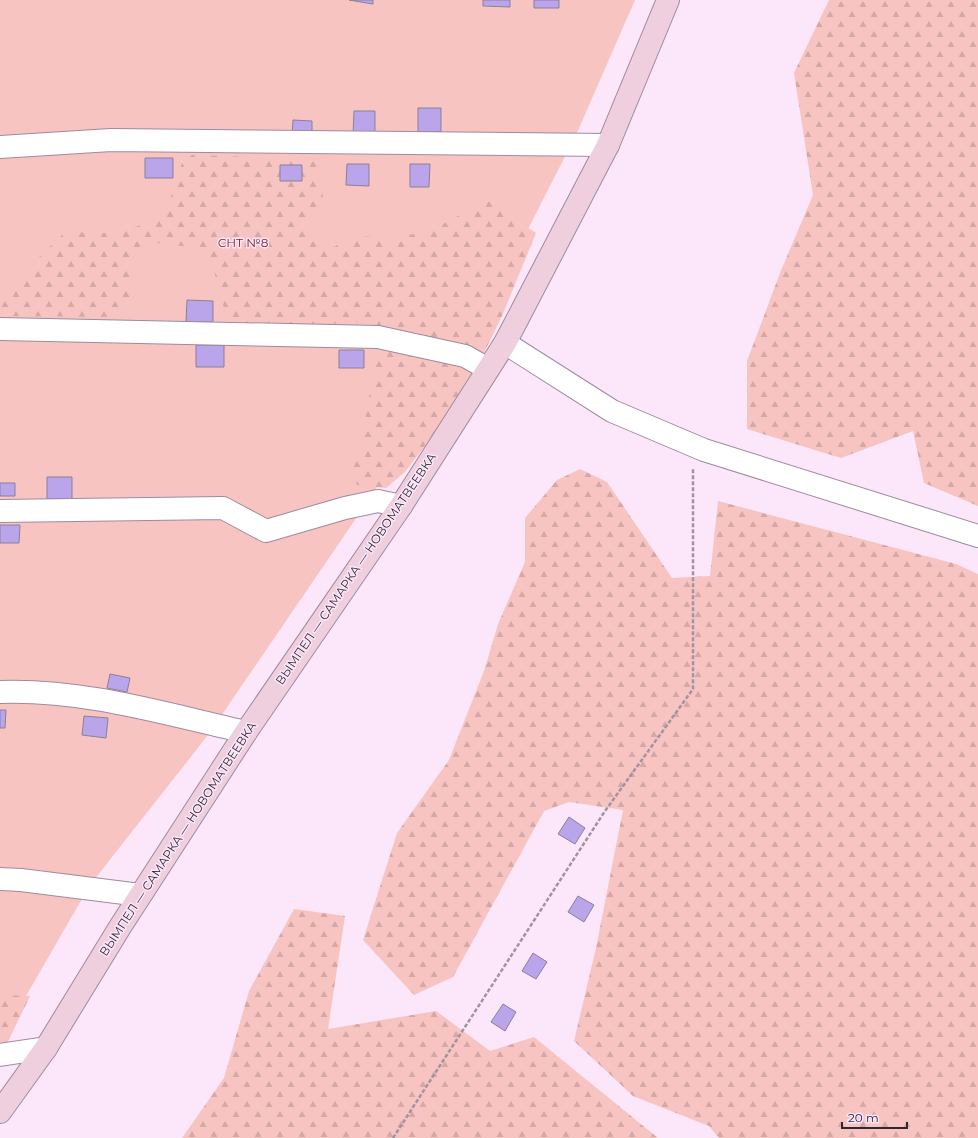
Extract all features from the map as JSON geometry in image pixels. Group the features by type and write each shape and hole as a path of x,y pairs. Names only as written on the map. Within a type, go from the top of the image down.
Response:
{"main road":[{"name":"ВЫМПЕЛ — САМАРКА — НОВОМАТВЕЕВКА","path":"0,1112 46,1048 140,895 246,732 401,506 505,343 608,145 668,0"}],"street":[{"path":"0,147 111,140 608,145"},
{"path":"0,329 378,337 465,356 488,369"},
{"path":"505,343 612,411 693,445 978,536"},
{"path":"0,511 223,508 266,531 345,508 378,501 401,506"},
{"path":"0,692 32,691 88,697 246,732"},
{"path":"0,879 21,880 140,895"},
{"path":"0,1055 46,1048"}],"path":[{"path":"393,1138 605,811 693,689 693,445"}],"green space":[{"name":"СНТ №8","path":"0,0 635,0 576,135 479,325 372,495 208,735 90,885 0,1041"},
{"path":"829,0 978,0 978,506 924,483 913,431 841,458 747,429 747,361 780,273 813,195 794,73"},
{"path":"192,155 317,159 324,202 308,229 315,243 334,247 353,236 397,238 434,229 487,200 536,233 502,316 462,397 405,472 386,488 357,485 352,471 362,439 375,362 377,321 295,326 228,324 212,263 198,248 159,243 132,256 131,304 122,317 0,316 0,295 22,282 38,258 65,232 111,233 157,221 166,211 182,163"},
{"path":"580,469 607,482 672,578 710,576 718,501 956,564 978,574 978,1138 719,1138 709,1126 633,1096 574,1041 596,948 623,810 569,802 544,811 453,977 414,995 363,940 397,833 449,760 484,671 498,624 525,562 525,518 557,480"},
{"path":"294,909 345,916 328,1029 436,1011 490,1051 534,1037 658,1138 182,1138 224,1078 249,991"},
{"path":"0,995 30,996 0,1058"}],"building":[{"path":"349,0 373,0 373,4"},
{"path":"483,0 510,0 510,7 483,6"},
{"path":"534,0 559,0 559,8 534,8"},
{"path":"418,108 441,108 441,132 418,132"},
{"path":"354,111 375,111 375,135 353,135"},
{"path":"293,120 312,121 312,137 292,137"},
{"path":"145,158 173,158 173,178 145,178"},
{"path":"347,164 369,164 369,186 346,185"},
{"path":"410,164 430,164 429,187 410,187"},
{"path":"280,165 302,165 302,181 280,181"},
{"path":"187,300 213,301 213,322 186,322"},
{"path":"196,345 224,345 224,367 196,367"},
{"path":"339,350 364,350 364,368 339,368"},
{"path":"47,477 72,477 72,499 47,499"},
{"path":"0,483 15,483 15,496 0,496"},
{"path":"0,525 20,525 19,543 0,543"},
{"path":"110,674 130,678 127,692 107,688"},
{"path":"0,710 6,710 5,728 0,728"},
{"path":"84,716 108,718 106,738 82,735"},
{"path":"569,817 585,828 575,844 558,834"},
{"path":"578,896 594,905 584,922 568,912"},
{"path":"533,953 547,962 536,979 522,971"},
{"path":"503,1004 516,1012 505,1031 491,1022"}]}
